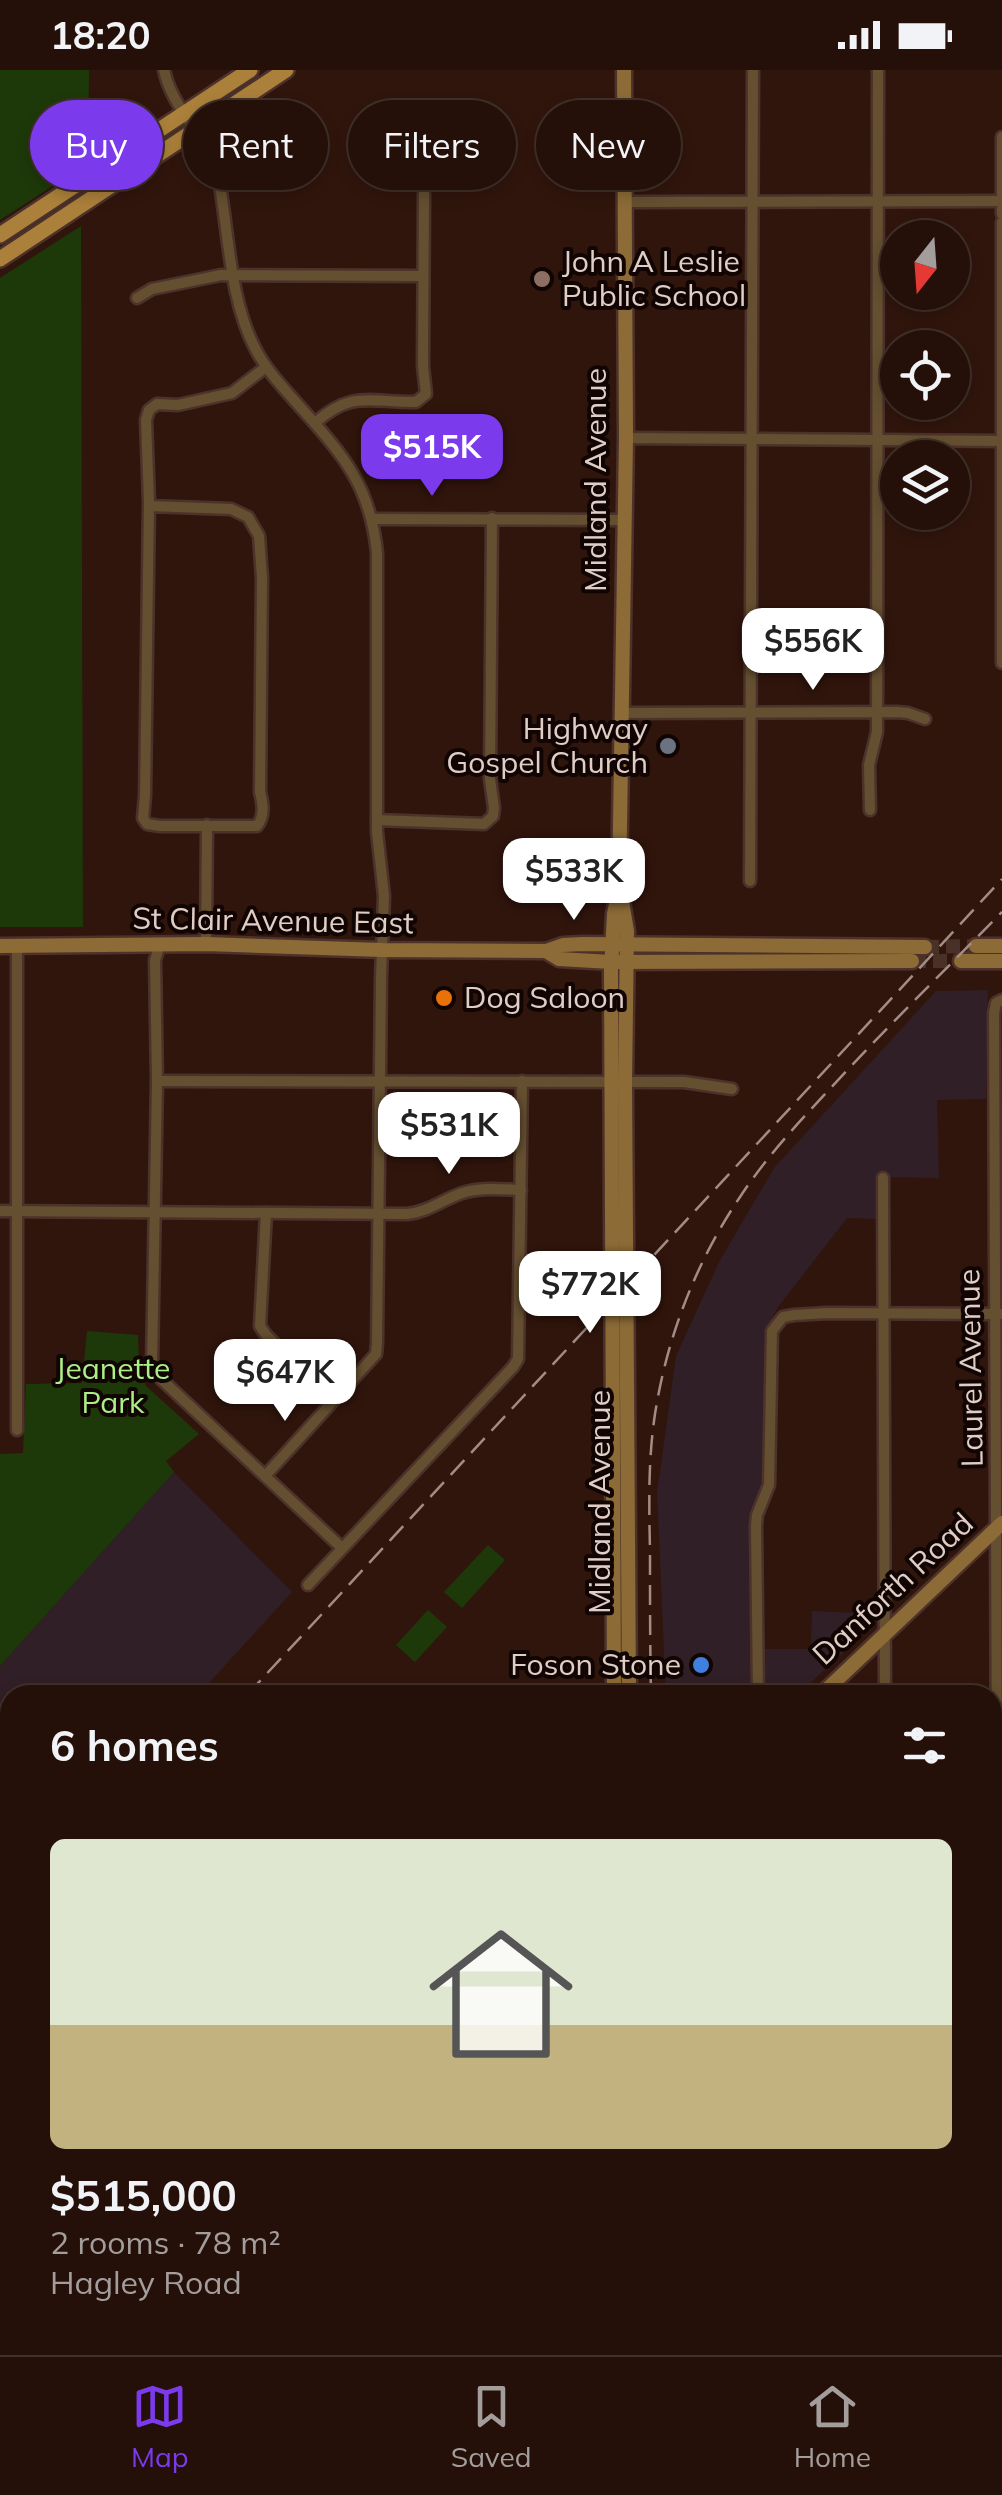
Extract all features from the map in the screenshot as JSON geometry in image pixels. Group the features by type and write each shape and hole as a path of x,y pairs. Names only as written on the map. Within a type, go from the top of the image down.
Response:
{"main road":[{"path":"204,100 250,70"},
{"path":"241,100 286,70"},
{"name":"Midland Avenue","path":"614,1685 619,945 614,914 619,890 626,438 624,70"},
{"path":"0,235 183,114"},
{"path":"0,259 183,138"},
{"name":"St Clair Avenue East","path":"0,946 206,944 546,952 563,945 925,947"},
{"path":"976,946 1002,946"},
{"name":"St Clair Avenue East","path":"546,952 559,959 618,962 912,961"},
{"path":"961,961 1002,961"},
{"name":"Midland Avenue","path":"618,1082 629,1685"},
{"name":"Danforth Road","path":"832,1685 999,1526"}],"street":[{"path":"164,70 183,114"},
{"path":"750,881 752,70"},
{"path":"870,810 869,764 876,742 878,70"},
{"path":"624,202 877,202 1002,197 1002,137"},
{"path":"220,190 245,325 266,367 352,470 375,530 378,574 376,820 384,896 376,1354 265,1476"},
{"path":"314,423 348,402 416,402 426,394 422,366 424,194"},
{"path":"1002,222 1002,663"},
{"path":"137,298 152,289 221,275 422,276"},
{"path":"149,506 216,507 240,512 256,527 262,547 262,820 257,826 154,826 142,818 149,506 146,420 152,407 232,392 266,367"},
{"path":"626,438 1002,441"},
{"path":"376,820 484,824 493,816 492,518"},
{"path":"372,519 624,520"},
{"path":"621,713 908,712 925,719"},
{"path":"206,944 207,826"},
{"path":"160,945 156,960 152,1363 161,1379 342,1548"},
{"path":"17,1430 18,946"},
{"name":"Laurel Avenue","path":"998,1685 994,1014 996,1003 1002,1000"},
{"path":"157,1081 684,1082 732,1089"},
{"path":"308,1585 518,1359 522,1081"},
{"path":"883,1178 885,1685"},
{"path":"0,1211 379,1214 424,1212 462,1192 521,1190"},
{"path":"266,1212 260,1326 333,1400"},
{"path":"758,1685 756,1526 769,1485 772,1331 776,1322 794,1315 827,1313 998,1315"}],"shaded area":[{"path":"988,990 986,1099 937,1100 939,1178 876,1177 876,1219 847,1218 778,1307 765,1332 765,1488 752,1515 753,1649 811,1649 812,1611 876,1614 875,1624 808,1685 666,1685 657,1493 676,1356 719,1262 774,1168 936,991"},
{"path":"174,1472 292,1592 207,1685 0,1685 0,1666"}],"green space":[{"path":"0,70 89,70 89,100 30,100 30,190 46,190 0,220"},
{"path":"81,226 83,927 0,927 0,278"},
{"name":"Jeanette Park","path":"87,1331 138,1335 139,1369 146,1386 199,1434 166,1461 174,1472 0,1666 0,1454 23,1453 26,1384 82,1383"},
{"path":"488,1545 505,1560 462,1608 444,1592"},
{"path":"428,1610 447,1627 415,1662 396,1645"}],"tunnel":[{"path":"925,947 976,946"},
{"path":"912,961 961,961"}],"railway":[{"path":"256,1685 1002,879"},
{"path":"651,1685 649,1500 653,1431 667,1357 697,1274 740,1197 781,1143 1002,912"}],"place":[{"name":"John A Leslie Public School","path":"542,279"},
{"name":"Highway Gospel Church","path":"668,746"},
{"name":"Dog Saloon","path":"444,998"},
{"name":"Foson Stone","path":"701,1665"}]}
